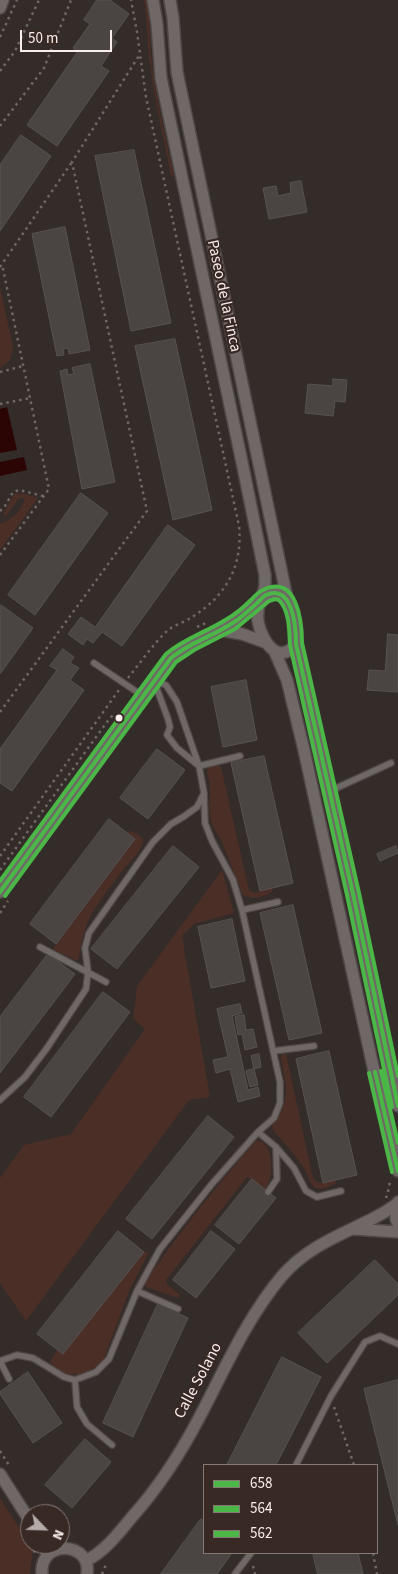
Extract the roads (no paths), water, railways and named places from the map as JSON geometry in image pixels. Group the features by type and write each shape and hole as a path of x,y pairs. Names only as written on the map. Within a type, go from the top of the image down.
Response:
{"street":[{"path":"0,8 3,0"},
{"name":"Paseo de la Finca","path":"153,0 157,24 161,78 265,575 265,586 261,600"},
{"name":"Paseo de la Finca","path":"170,0 178,80 286,598"},
{"path":"0,892 171,658 180,649 242,617 261,600 273,593 280,594 290,604 296,630 296,644 353,894 398,1106"},
{"path":"261,600 258,611 261,633 287,680 398,1171"},
{"path":"220,630 242,634 280,652 286,652 296,644"},
{"path":"398,1203 396,1219 398,1224"},
{"name":"Calle Solano","path":"86,1561 110,1544 141,1507 171,1465 198,1421 246,1326 270,1291 294,1264 316,1247 376,1217 398,1203"},
{"path":"351,1229 398,1232"},
{"path":"0,1474 20,1505"},
{"path":"70,1548 80,1553 86,1561 88,1574"},
{"path":"42,1574 47,1554"}],"lane":[{"path":"94,662 143,696"},
{"path":"154,681 170,727 167,735 177,748 199,766"},
{"path":"10,1379 0,1361 17,1355 33,1358 64,1377 76,1380 96,1372 109,1359 137,1291 160,1249 211,1185 258,1132 274,1118 280,1103 280,1082 274,1051 242,910 233,880 212,842 205,823 204,793 199,766 176,702 166,685 154,681"},
{"path":"199,766 240,756"},
{"path":"330,791 391,763"},
{"path":"0,1100 25,1077 47,1048 86,989 88,972 85,948 89,933 153,842 171,824 197,807 204,793"},
{"path":"242,910 278,902"},
{"path":"40,948 106,982"},
{"path":"274,1051 314,1046"},
{"path":"258,1132 276,1147 294,1168 306,1191 317,1197 341,1191"},
{"path":"268,1192 278,1179 276,1147"},
{"path":"137,1291 178,1309"},
{"path":"297,1464 331,1396 365,1342 380,1336 398,1344"},
{"path":"76,1380 77,1407 87,1424 112,1445"},
{"path":"235,1574 250,1554"}]}
